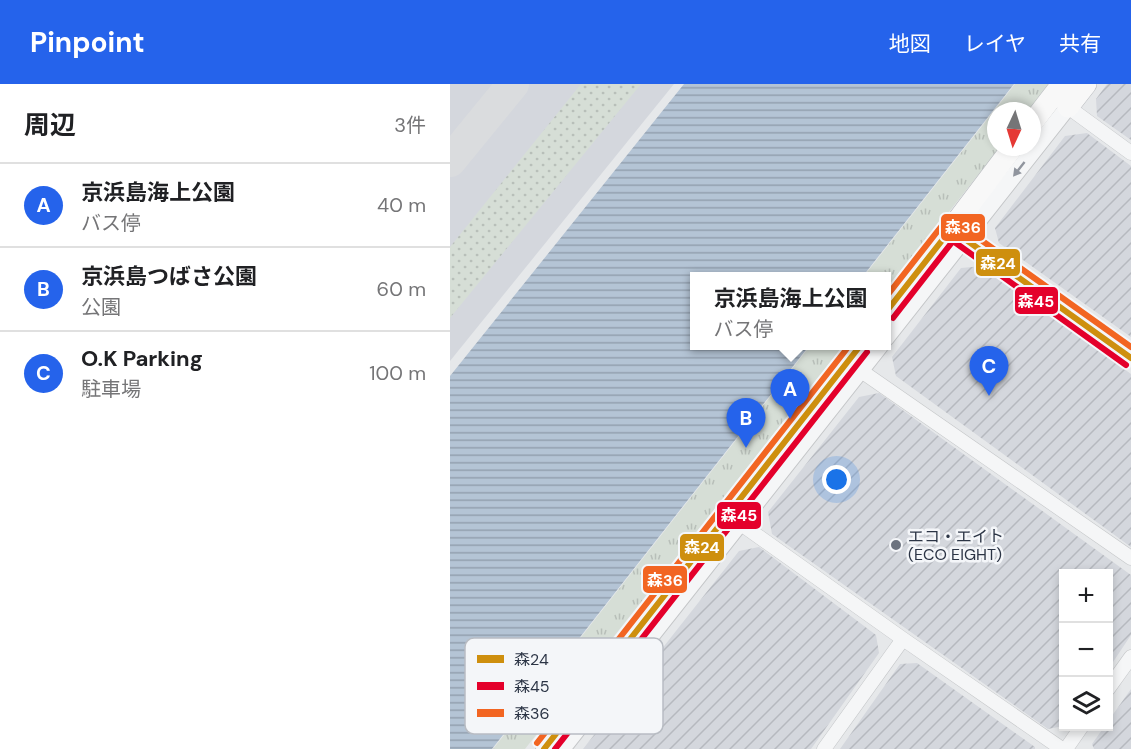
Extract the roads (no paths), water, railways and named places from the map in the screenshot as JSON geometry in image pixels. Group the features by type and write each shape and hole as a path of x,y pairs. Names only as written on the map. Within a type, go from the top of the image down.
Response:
{"highway":[{"path":"1041,111 1062,84"},
{"path":"1068,107 1086,84"},
{"path":"957,234 1007,156"}],"street":[{"path":"891,307 1068,107 1131,153"},
{"path":"891,331 957,234"},
{"path":"957,234 1131,358"},
{"path":"648,638 741,524 854,366 859,350"},
{"path":"633,638 854,366 874,350"},
{"path":"854,366 1131,558"},
{"path":"741,524 1064,749 1078,731"},
{"path":"824,749 903,639"},
{"path":"1113,682 1131,657"},
{"path":"543,749 555,734"},
{"path":"562,749 574,734"}],"water":[{"path":"684,84 1014,84 1000,102 987,102 987,118 866,272 690,272 690,350 806,350 579,638 465,638 465,734 504,734 492,749 450,749 450,376"}],"place":[{"name":"O.K Parking","path":"989,396"},
{"name":"京浜島海上公園","path":"790,419"},
{"name":"京浜島つばさ公園","path":"746,448"},
{"name":"エコ・エイト (ECO EIGHT)","path":"896,545"}]}
